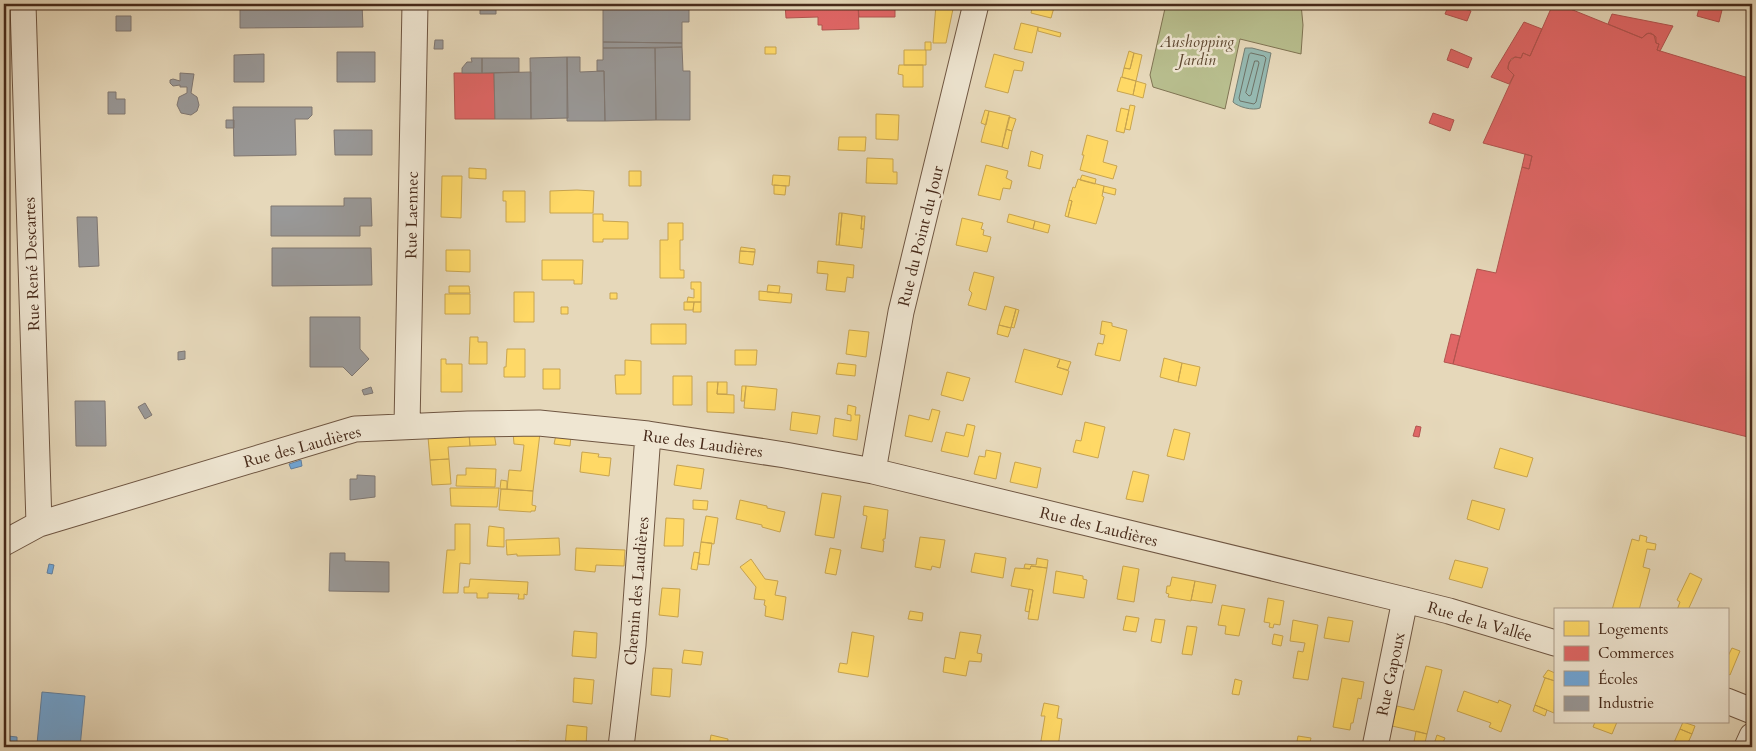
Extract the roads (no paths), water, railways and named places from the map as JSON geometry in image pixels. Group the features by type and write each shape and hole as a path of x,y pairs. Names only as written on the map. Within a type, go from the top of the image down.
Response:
{"street":[{"name":"Rue René Descartes","path":"23,4 39,524"},
{"name":"Rue Laennec","path":"407,426 415,4"},
{"name":"Rue du Point du Jour","path":"874,471 901,312 976,4"},
{"name":"Rue des Laudières","path":"4,543 39,524 355,428 539,424 648,434 874,471 1405,600"},
{"name":"Chemin des Laudières","path":"621,747 633,645 648,434"},
{"name":"Rue de la Vallée","path":"1405,600 1554,643"},
{"name":"Rue Gapoux","path":"1375,747 1405,600"},
{"path":"1728,701 1752,711"},
{"path":"1747,747 1752,736"}],"water":[{"path":"1245,48 1271,53 1260,108 1257,109 1246,108 1233,102"}],"park label":[{"name":"Aushopping Jardin","path":"1197,50"}]}
